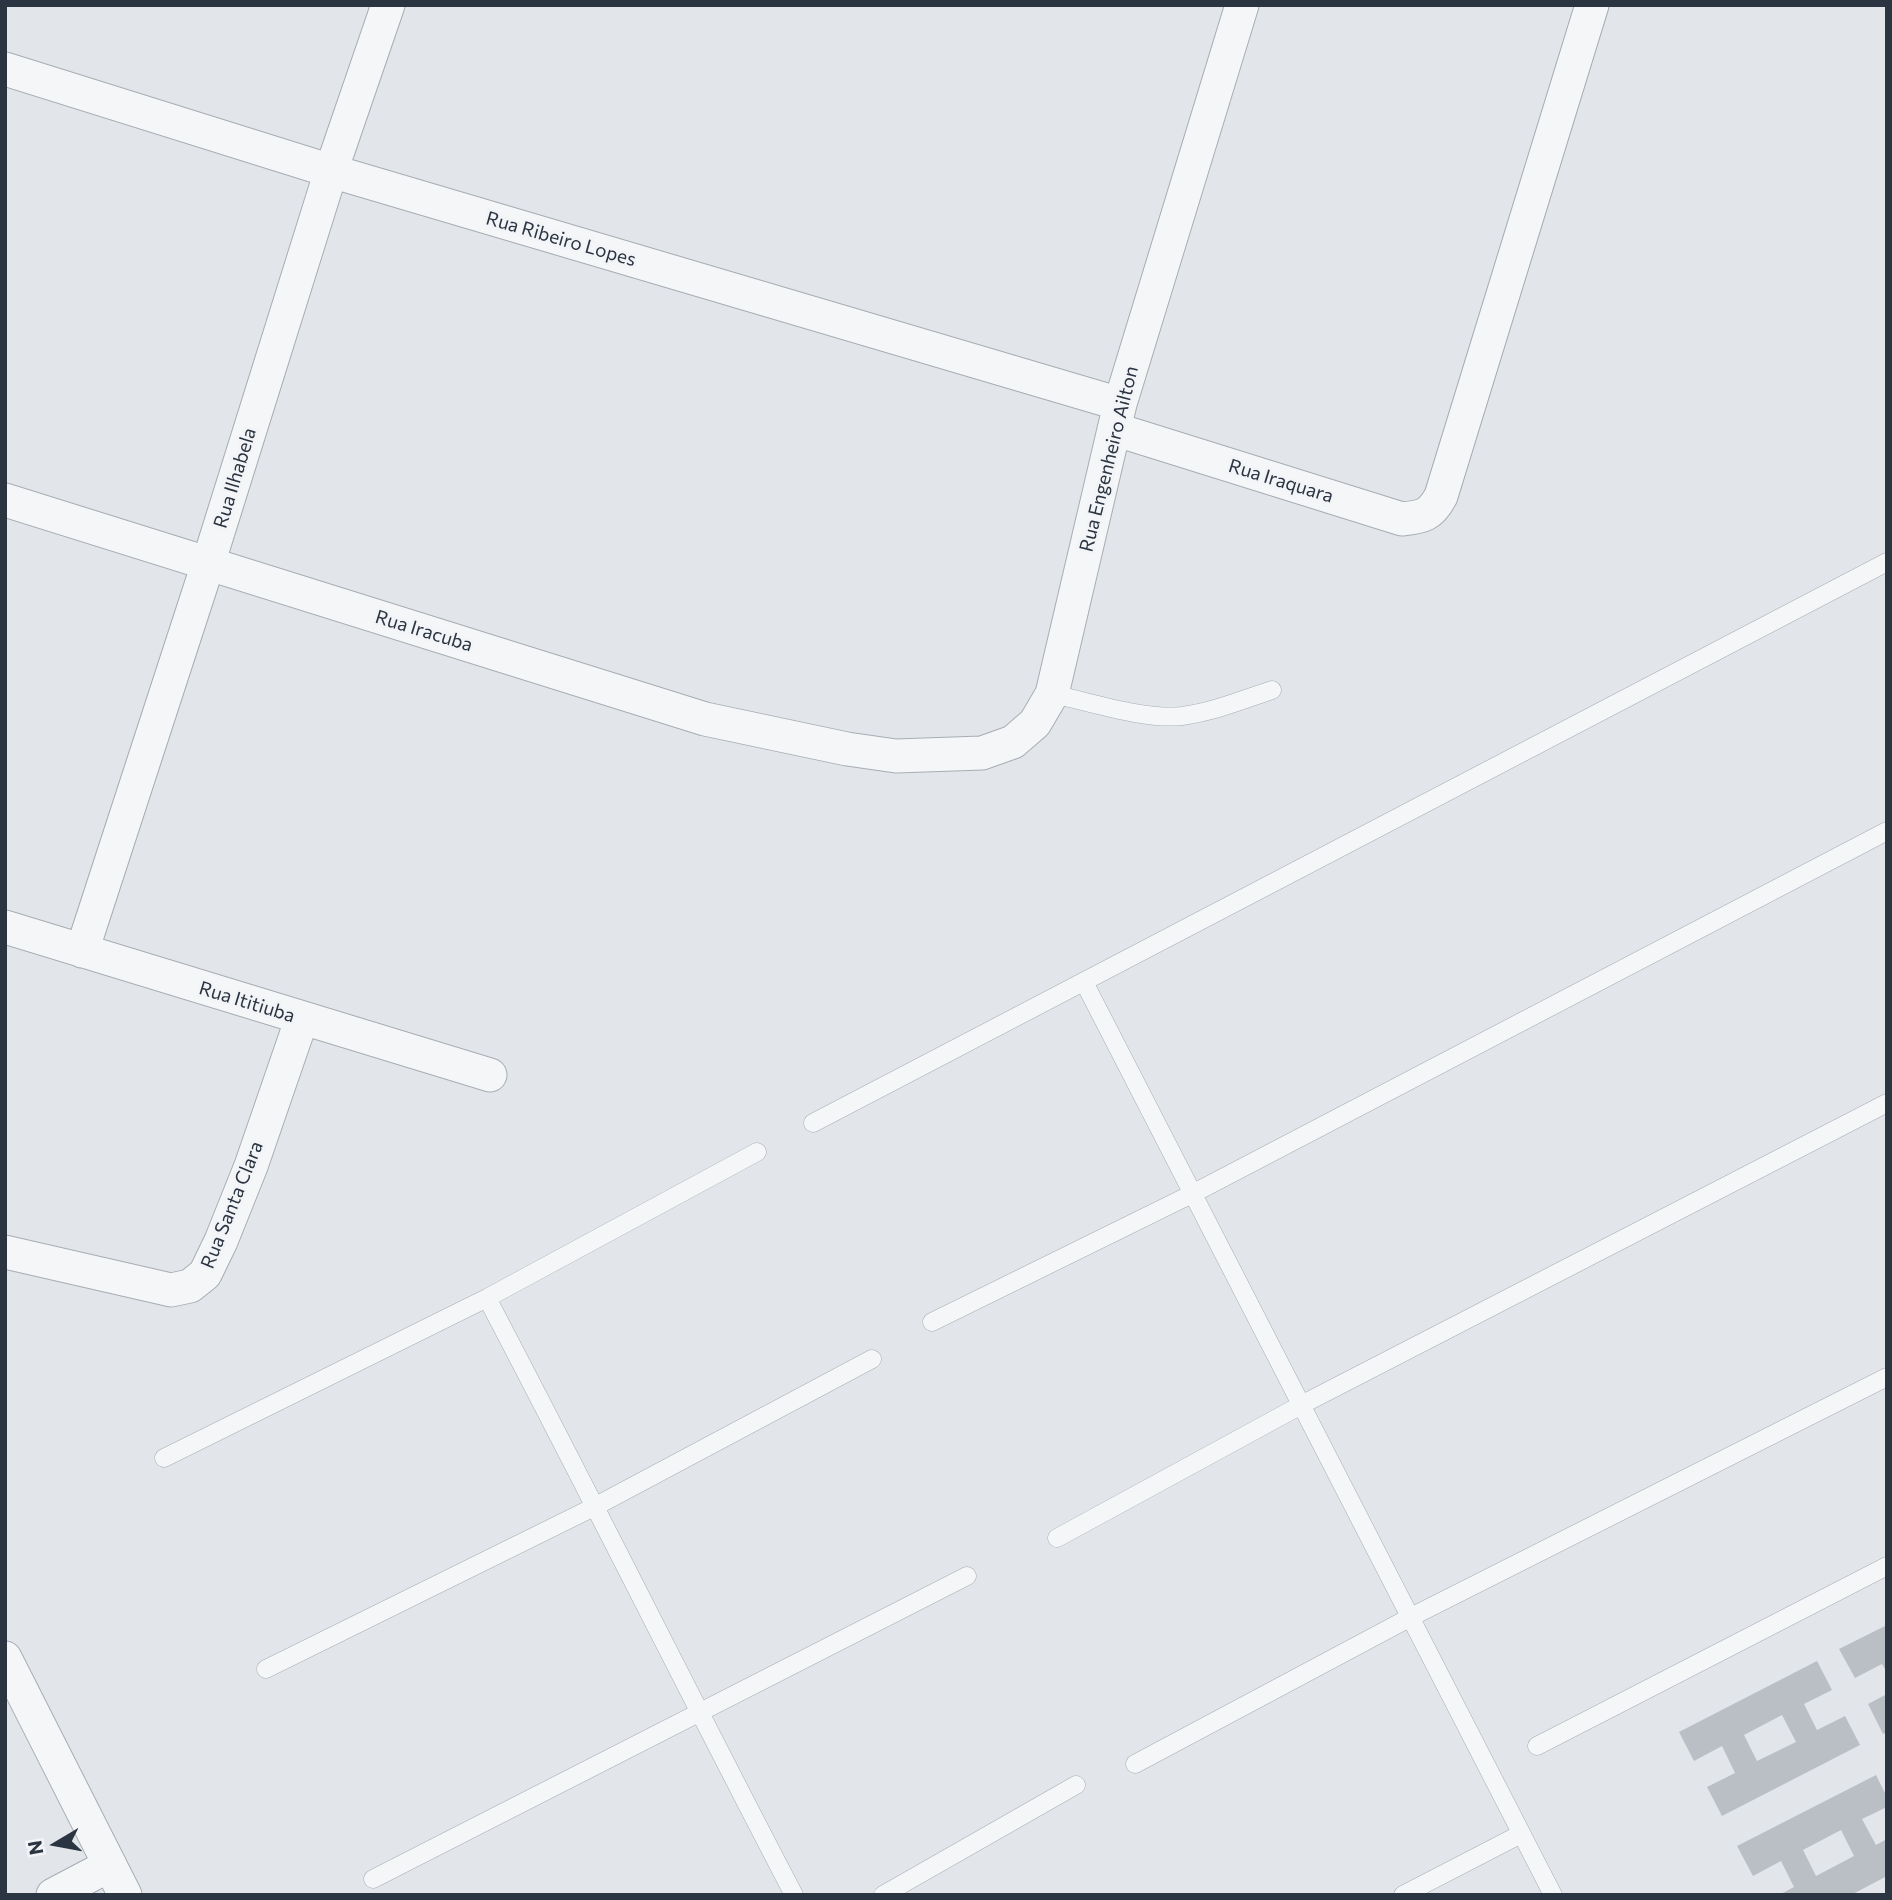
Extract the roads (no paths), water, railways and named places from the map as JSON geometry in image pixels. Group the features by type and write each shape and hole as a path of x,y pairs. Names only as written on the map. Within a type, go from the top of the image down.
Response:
{"street":[{"name":"Rua Ilhabela","path":"82,951 208,564 331,171 388,5"},
{"name":"Rua Iraquara","path":"1117,417 1402,519 1418,517 1434,510 1441,496 1592,5"},
{"name":"Rua Engenheiro Ailton","path":"847,748 896,756 982,753 1013,742 1035,723 1052,694 1117,417 1235,7"},
{"name":"Rua Ribeiro Lopes","path":"5,69 1117,417"},
{"name":"Rua Iracuba","path":"5,500 705,719 847,748"},
{"name":"Rua Ititiuba","path":"5,927 489,1075"},
{"name":"Rua Santa Clara","path":"5,1252 171,1290 190,1286 205,1274 221,1241 251,1166 302,1018"},
{"path":"5,1658 125,1895"},
{"path":"53,1895 110,1865"}],"lane":[{"path":"813,1123 1887,562"},
{"path":"1052,694 1143,714 1179,716 1206,711 1272,690"},
{"path":"932,1322 1192,1194 1887,831"},
{"path":"1084,982 1553,1895"},
{"path":"1057,1538 1303,1404 1887,1103"},
{"path":"163,1458 487,1298 757,1152"},
{"path":"487,1298 794,1895"},
{"path":"266,1669 596,1506 872,1359"},
{"path":"1135,1763 1409,1618 1887,1377"},
{"path":"1537,1746 1887,1566"},
{"path":"373,1879 967,1576"},
{"path":"883,1895 1076,1785"},
{"path":"1403,1895 1521,1834"}]}
